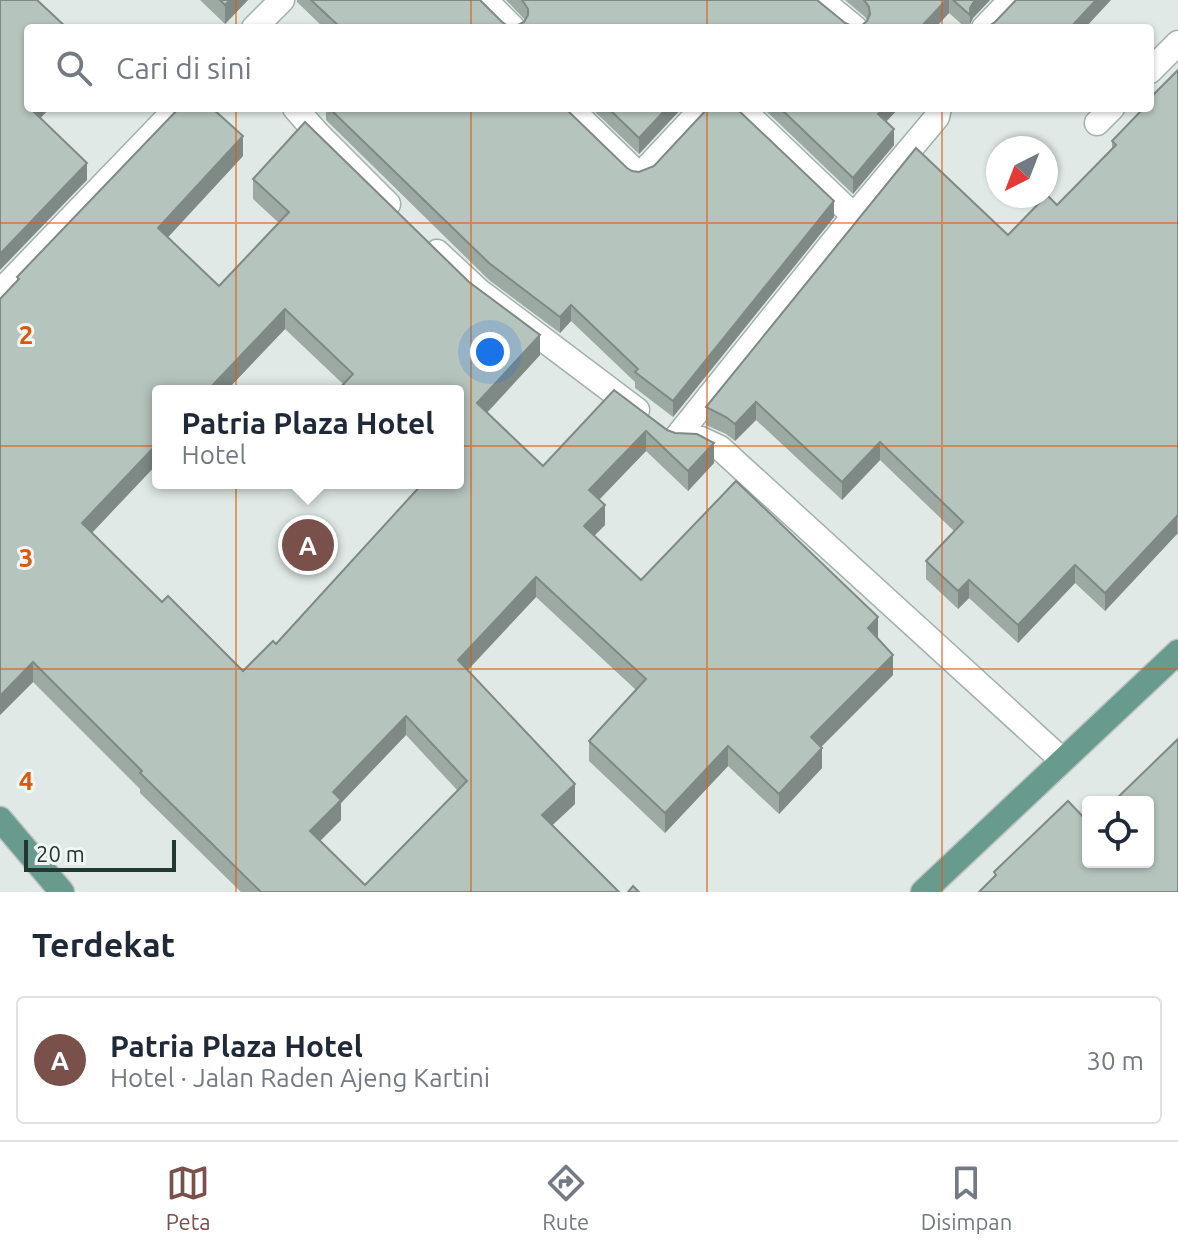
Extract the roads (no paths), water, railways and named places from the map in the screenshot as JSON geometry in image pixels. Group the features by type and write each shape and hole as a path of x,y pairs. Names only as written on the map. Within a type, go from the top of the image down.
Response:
{"main road":[{"path":"923,892 1178,652"},
{"path":"0,819 62,892"}],"street":[{"path":"258,24 282,0"},
{"path":"485,0 509,24"},
{"path":"821,0 850,24"},
{"path":"988,24 1011,0"},
{"path":"1154,67 1178,43"},
{"path":"0,292 173,112"},
{"path":"298,112 400,215"},
{"path":"574,112 637,173 643,172 699,112"},
{"path":"745,112 854,216"},
{"path":"664,429 854,216 938,112"},
{"path":"421,236 479,291 664,429 701,439 720,448 1062,760"}],"place":[{"name":"Patria Plaza Hotel","path":"308,545"}]}
